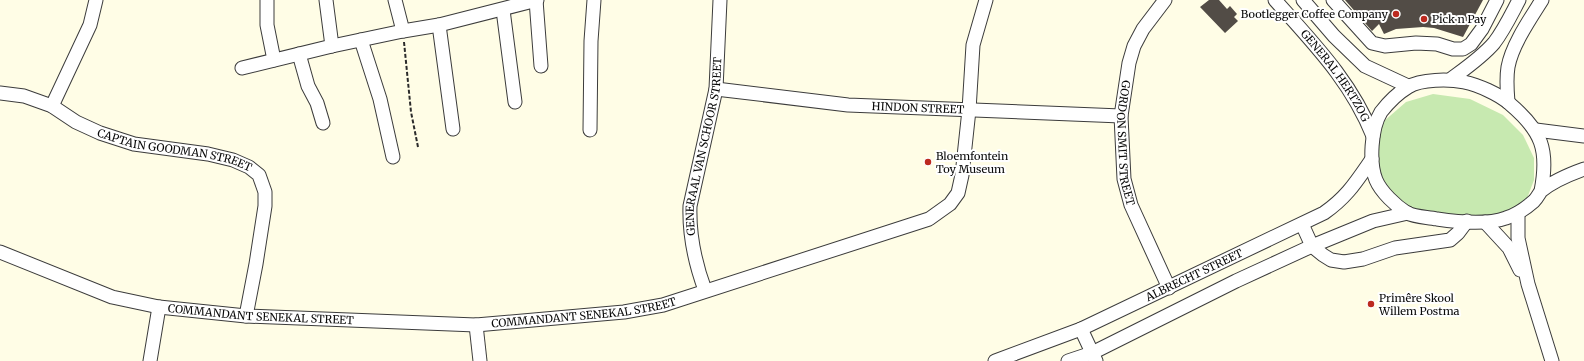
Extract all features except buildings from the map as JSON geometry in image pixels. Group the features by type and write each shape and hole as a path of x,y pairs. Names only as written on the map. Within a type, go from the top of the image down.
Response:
{"street":[{"path":"52,106 90,25 96,0"},
{"path":"267,0 267,25 274,60"},
{"path":"326,0 332,46"},
{"path":"396,0 403,30"},
{"path":"242,68 403,30 503,10 536,0 541,66"},
{"path":"590,130 590,40 594,0"},
{"name":"GENERAAL VAN SCHOOR STREET","path":"705,290 696,266 692,244 690,206 716,89 720,0"},
{"name":"COMMANDANT SENEKAL STREET","path":"0,252 112,297 159,307 246,316 476,324 624,312 663,305 705,290 929,219 950,204 958,193 962,175 969,110 973,45 986,0"},
{"name":"GORDON SMIT STREET","path":"1165,0 1143,29 1134,46 1129,63 1121,116 1121,152 1125,186 1131,205 1169,288"},
{"name":"GENERAL HERTZOG","path":"1275,0 1338,73 1362,110 1373,136"},
{"name":"GENERAL HERTZOG","path":"1303,0 1334,36 1365,66 1408,86"},
{"path":"1333,0 1372,43 1384,46 1416,43 1437,44 1453,49 1463,49 1471,44 1482,29 1497,0"},
{"path":"1451,79 1479,58 1493,44 1519,0"},
{"path":"1508,102 1508,66 1526,27 1542,0"},
{"path":"503,10 515,102"},
{"path":"439,24 453,129"},
{"path":"361,40 380,99 393,157"},
{"path":"299,54 308,86 317,103 324,123"},
{"path":"1408,213 1395,203 1376,182 1373,172 1372,159 1373,136 1381,113 1389,103 1408,86 1425,82 1451,79 1470,84 1484,89 1508,102 1522,114 1536,130 1542,147 1545,159 1545,174 1542,191"},
{"name":"HINDON STREET","path":"716,89 848,105 1121,116"},
{"name":"CAPTAIN GOODMAN STREET","path":"0,93 24,96 52,106 76,122 100,133 134,144 208,154 233,160 250,167 259,176 265,192 265,206 246,316"},
{"path":"1536,130 1584,136"},
{"name":"ALBRECHT STREET","path":"995,361 1081,329 1324,213 1339,202 1352,188 1372,159"},
{"path":"1068,361 1094,357 1236,281 1312,246 1373,221 1408,213 1443,220 1485,222 1505,219 1518,213 1535,200 1542,191 1566,176 1584,168"},
{"path":"1518,213 1518,238 1528,284 1552,361"},
{"path":"1302,224 1312,246 1327,257 1344,262 1363,259 1395,248 1450,240 1458,233 1466,221"},
{"path":"1485,222 1496,232 1509,248 1528,284"},
{"path":"150,361 159,307"},
{"path":"476,324 480,361"},
{"path":"1081,329 1094,357"}],"path":[{"path":"403,30 411,112 418,147"}],"green space":[{"path":"1433,94 1470,99 1503,115 1523,135 1534,158 1534,180 1526,201 1505,218 1474,222 1397,206 1378,180 1373,149 1383,122 1406,102"}],"place":[{"name":"Bootlegger Coffee Company","path":"1396,14"},
{"name":"Pick n Pay","path":"1424,19"},
{"name":"Bloemfontein Toy Museum","path":"928,162"},
{"name":"Primêre Skool Willem Postma","path":"1371,304"}]}
